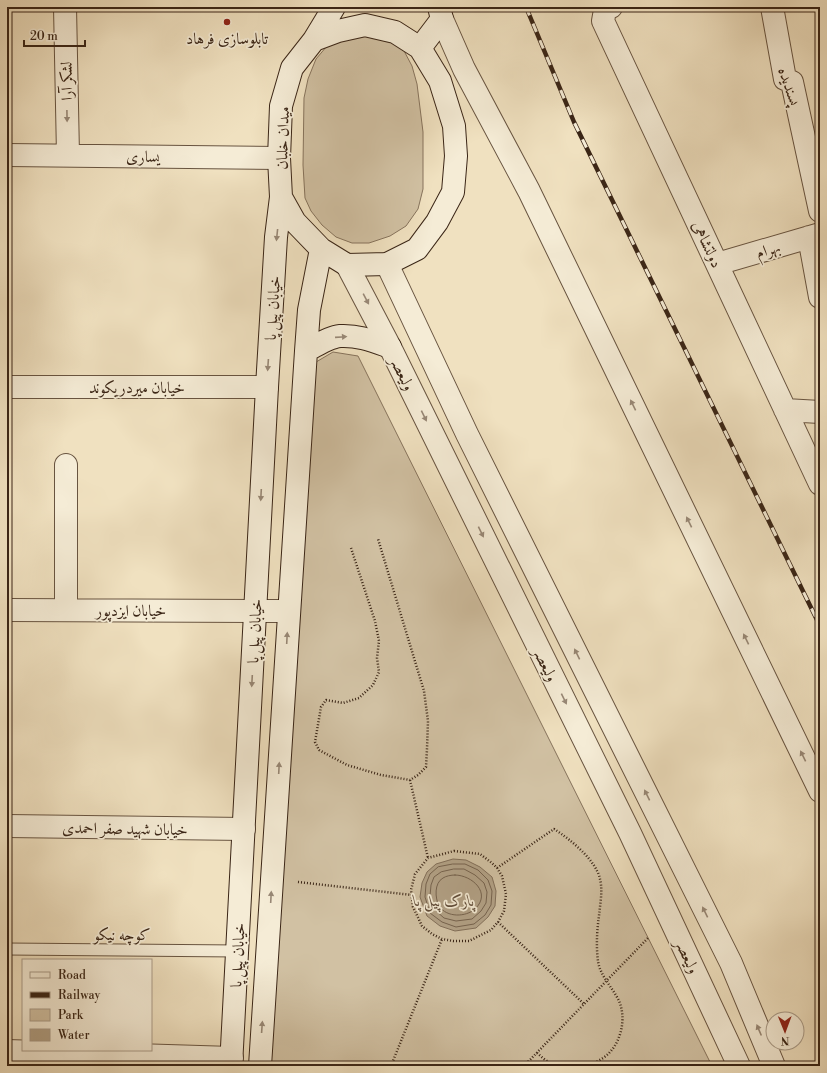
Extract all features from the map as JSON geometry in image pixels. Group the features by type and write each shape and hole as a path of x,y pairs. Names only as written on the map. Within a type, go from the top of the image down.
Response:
{"street":[{"name":"لشکر آرا","path":"65,7 68,155"},
{"name":"میدان خلبان","path":"334,7 314,40 292,68 281,106 279,158 281,197 294,222 321,249 347,265"},
{"name":"دولتشاهی","path":"611,7 605,10 603,21 820,484"},
{"name":"پسندیده","path":"772,7 785,78 792,82 820,211"},
{"path":"420,48 440,13"},
{"path":"440,13 464,69 532,198 820,791"},
{"path":"314,40 338,31 365,25 395,32 420,48 440,82 454,126 456,156 453,192 437,222 417,249 387,264 347,265"},
{"name":"یساری","path":"7,155 279,158"},
{"name":"خیابان پیل پا","path":"232,1062 267,387 276,237 281,197"},
{"path":"815,235 820,297"},
{"name":"بهرام","path":"717,264 815,235"},
{"name":"خیابان پیل پا","path":"260,1066 288,611 309,310 321,249"},
{"name":"ولیعصر","path":"387,264 467,434 731,963 774,1066"},
{"name":"ولیعصر","path":"347,265 390,347 630,833 740,1066"},
{"path":"306,351 320,343 339,336 363,338 390,347"},
{"name":"خیابان میردریکوند","path":"7,387 267,387"},
{"path":"785,410 820,412"},
{"path":"66,465 66,610"},
{"name":"خیابان ایزدپور","path":"7,610 288,611"},
{"name":"خیابان شهید صفر احمدی","path":"7,826 244,829"},
{"path":"7,1051 232,1062"}],"lane":[{"name":"کوچه نیکو","path":"7,949 238,950"}],"path":[{"path":"351,548 375,621 379,641 377,658 379,672 373,685 359,698 343,703 326,700 321,707 315,742 319,750 348,765 381,775 410,780 426,767 428,721 424,691 378,539"},
{"path":"410,780 428,858"},
{"path":"497,868 554,828 572,841 595,867 600,879 601,894 597,940 599,969 615,993 622,1009 623,1018 620,1033 610,1052 602,1059 583,1066"},
{"path":"454,851 480,854 492,862 502,876 506,894 504,910 498,922 491,930 469,941 453,941 442,940 422,926 413,907 411,890 415,874 428,858 454,851"},
{"path":"298,882 412,895"},
{"path":"498,922 584,1004"},
{"path":"524,1066 648,938"},
{"path":"390,1066 442,940"},
{"path":"537,1053 545,1060 558,1066"}],"green space":[{"path":"365,35 385,39 403,49 412,66 417,84 423,132 423,189 418,209 406,226 390,236 369,243 352,243 336,237 322,225 311,211 305,198 303,165 304,98 308,79 316,59 327,46 345,39"},
{"name":"پارک پیل پا","path":"333,352 358,356 712,1066 268,1066 311,365"}],"water":[{"path":"453,859 466,860 480,867 492,877 496,891 495,906 488,917 476,928 455,931 440,926 427,916 420,897 422,883 427,872 436,864"}],"railway":[{"path":"526,7 574,122 820,626"}],"place":[{"name":"تابلوسازی فرهاد","path":"227,22"}]}
